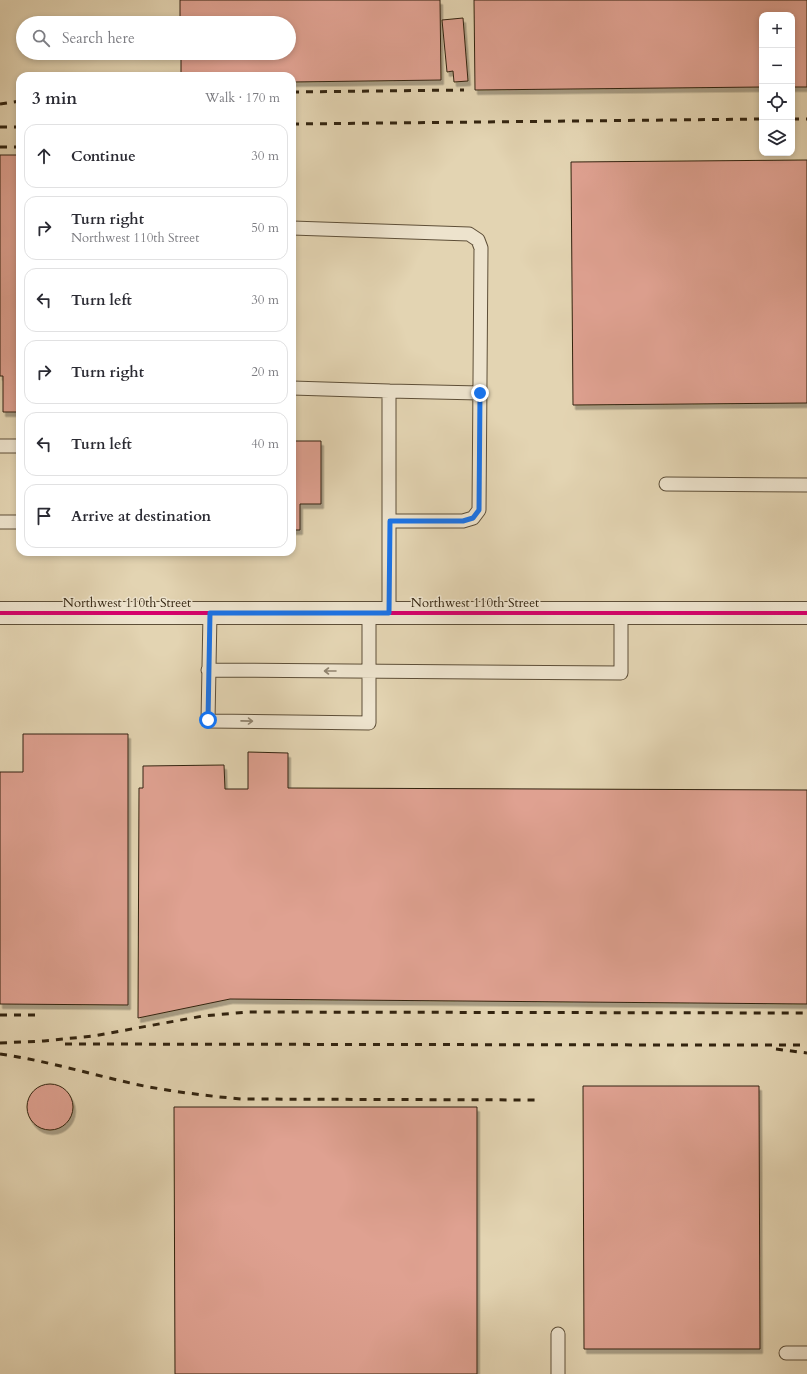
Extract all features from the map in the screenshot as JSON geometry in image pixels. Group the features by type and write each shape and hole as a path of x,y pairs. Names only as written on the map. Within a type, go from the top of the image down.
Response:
{"street":[{"name":"Northwest 110th Street","path":"0,613 807,613"}],"lane":[{"path":"296,228 469,234 478,240 480,248 479,510 473,518 463,521 390,521"},
{"path":"296,388 480,393"},
{"path":"210,613 208,720 370,723 369,671 379,613 390,521 389,391"},
{"path":"0,446 16,446"},
{"path":"666,484 807,484"},
{"path":"0,522 16,522"},
{"path":"208,670 621,673 622,613"},
{"path":"558,1334 558,1374"},
{"path":"786,1353 807,1353"}],"building":[{"path":"180,0 440,0 441,80 296,82 296,72 181,72 181,60 296,60 296,16 180,16"},
{"path":"474,0 807,0 807,87 795,87 795,12 759,12 759,87 475,90"},
{"path":"463,18 468,81 454,82 453,71 447,72 442,20"},
{"path":"0,155 16,155 16,412 3,412 3,376 0,376"},
{"path":"807,160 807,403 573,405 571,162"},
{"path":"296,441 321,441 321,504 300,504 300,530 296,530"},
{"path":"23,734 128,734 128,1005 0,1004 0,772 23,772"},
{"path":"248,752 288,753 288,788 807,790 807,1004 230,999 138,1018 139,788 143,788 143,766 224,765 225,789 248,789"},
{"path":"50,1084 63,1088 69,1094 73,1107 69,1120 63,1126 50,1130 37,1126 31,1120 27,1107 31,1094 37,1088"},
{"path":"583,1086 759,1086 760,1349 584,1349"},
{"path":"174,1107 477,1107 477,1374 175,1374"}],"railway":[{"path":"296,92 464,90"},
{"path":"0,104 16,102"},
{"path":"296,124 759,119"},
{"path":"795,119 807,119"},
{"path":"0,127 16,127"},
{"path":"0,147 16,147"},
{"path":"0,1043 44,1041 93,1036 203,1016 247,1012 807,1013"},
{"path":"0,1015 39,1015"},
{"path":"65,1044 807,1045"},
{"path":"776,1049 807,1053"},
{"path":"0,1054 144,1086 192,1094 241,1099 538,1100"}],"cycle path":[{"path":"0,613 807,613"}],"route":[{"path":"208,720 210,613 389,613 390,521 463,521 473,518 479,510 480,393"}]}
